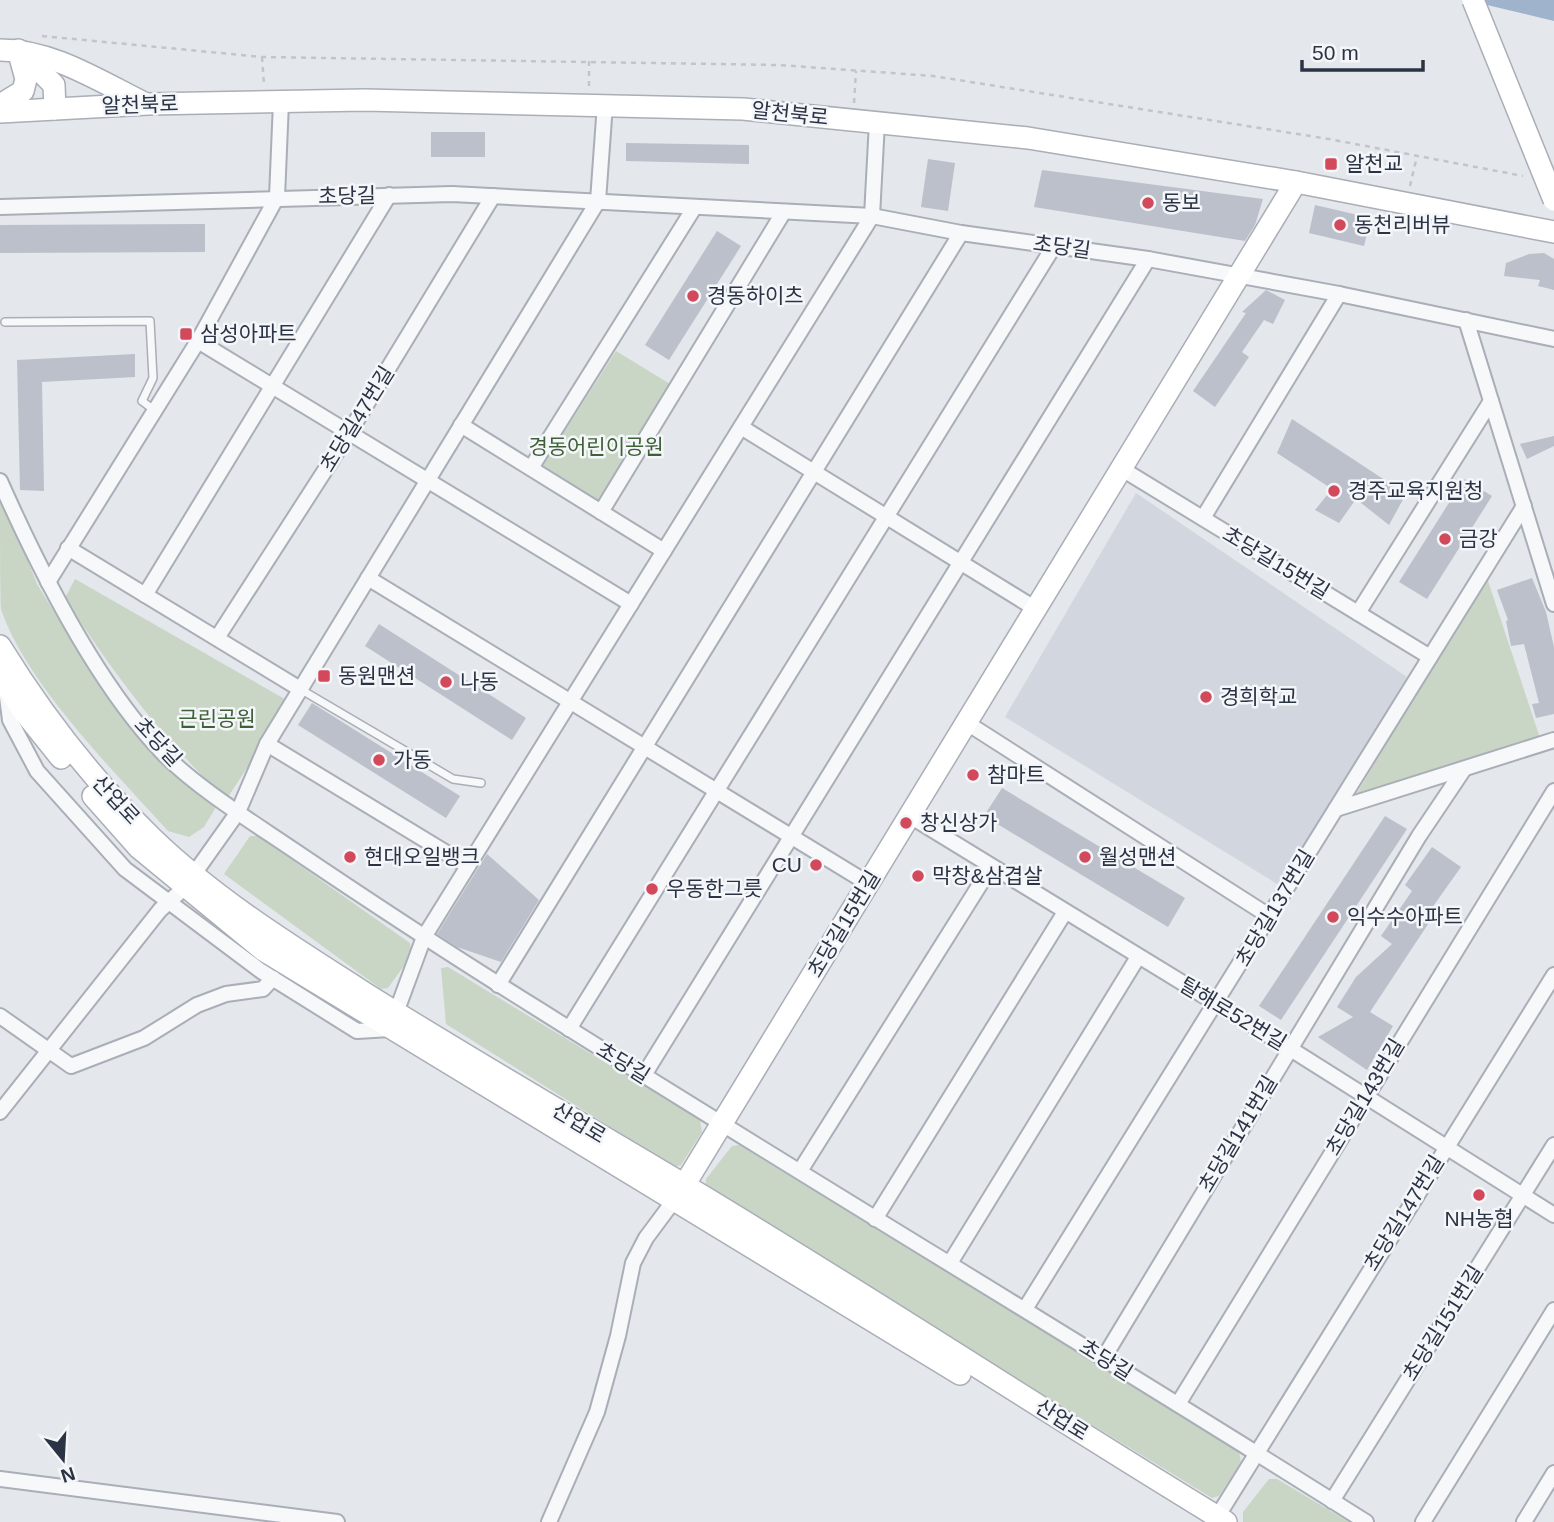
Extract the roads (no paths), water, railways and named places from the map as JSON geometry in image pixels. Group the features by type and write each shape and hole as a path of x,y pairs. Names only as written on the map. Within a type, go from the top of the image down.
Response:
{"street":[{"path":"1473,0 1554,200"},
{"path":"16,45 148,104"},
{"path":"0,105 23,91 26,79 16,45"},
{"path":"16,45 54,85 55,109"},
{"path":"48,582 198,341 277,197 273,102"},
{"name":"알천북로","path":"0,112 148,104 273,102 598,104 743,109 1028,138 1296,182 1554,232"},
{"path":"0,1112 47,1049 188,881 237,812 267,744 598,201 598,104"},
{"path":"3,679 10,720 37,771 125,869 167,903 273,978 357,1031 393,1021 424,937 872,216 877,122"},
{"path":"1239,278 1296,182"},
{"path":"145,595 389,195"},
{"name":"초당길","path":"0,207 389,195 598,201 872,216 961,233 1148,259 1239,278 1339,294 1554,339"},
{"name":"초당길47번길","path":"217,638 349,433 493,197"},
{"path":"531,468 694,208"},
{"path":"601,512 783,213"},
{"path":"498,985 961,233"},
{"path":"569,1029 1054,246"},
{"path":"644,1075 1148,259"},
{"name":"초당길15번길","path":"680,1192 1239,278"},
{"path":"1203,518 1339,294"},
{"path":"1466,320 1554,604"},
{"path":"198,341 631,604"},
{"path":"1358,613 1491,401"},
{"path":"461,425 664,551"},
{"path":"741,427 1037,609"},
{"name":"초당길15번길","path":"1122,469 1430,657"},
{"name":"초당길","path":"0,481 48,582 116,694 163,753 237,812 498,985 720,1125 1025,1309 1366,1522"},
{"name":"초당길137번길","path":"1025,1309 1524,506"},
{"path":"68,548 300,689"},
{"path":"368,578 869,884"},
{"name":"산업로","path":"0,646 30,695 98,782 153,838 188,881 263,950 393,1021 680,1192 1214,1521"},
{"name":"산업로","path":"3,679 24,712 139,848 188,881"},
{"path":"967,723 1269,916"},
{"path":"1336,809 1554,740"},
{"path":"267,744 468,866"},
{"name":"초당길141번길","path":"1102,1359 1289,1048 1464,769"},
{"name":"초당길143번길","path":"1178,1404 1554,791"},
{"name":"탈해로52번길","path":"910,817 1289,1048 1364,1098 1554,1215"},
{"path":"800,1171 991,867"},
{"path":"875,1219 1065,912"},
{"path":"950,1263 1138,957"},
{"name":"초당길147번길","path":"1214,1521 1444,1147 1554,975"},
{"path":"0,1016 71,1066 144,1038 197,1005 226,994 263,989 273,978"},
{"name":"초당길151번길","path":"1332,1501 1554,1145"},
{"path":"549,1522 597,1412 618,1336 633,1263 646,1238 680,1192"},
{"path":"1423,1522 1554,1310"},
{"path":"1524,1522 1554,1473"},
{"path":"0,1479 337,1522"}],"lane":[{"path":"5,322 150,321 153,378 142,401 154,411"},
{"path":"300,689 453,779 481,783"}],"water":[{"path":"1466,0 1554,0 1554,21"}],"place":[{"name":"알천교","path":"1331,164"},
{"name":"동보","path":"1148,203"},
{"name":"동천리버뷰","path":"1340,225"},
{"name":"경동하이츠","path":"693,296"},
{"name":"삼성아파트","path":"186,334"},
{"name":"경주교육지원청","path":"1334,491"},
{"name":"금강","path":"1445,539"},
{"name":"동원맨션","path":"324,676"},
{"name":"나동","path":"446,682"},
{"name":"경희학교","path":"1206,697"},
{"name":"가동","path":"379,760"},
{"name":"참마트","path":"973,775"},
{"name":"창신상가","path":"906,823"},
{"name":"현대오일뱅크","path":"350,857"},
{"name":"월성맨션","path":"1085,857"},
{"name":"CU","path":"816,865"},
{"name":"막창&삼겹살","path":"918,876"},
{"name":"우동한그릇","path":"652,889"},
{"name":"익수수아파트","path":"1333,917"},
{"name":"NH농협","path":"1479,1195"}],"park label":[{"name":"경동어린이공원","path":"596,447"},
{"name":"근린공원","path":"217,719"}]}
